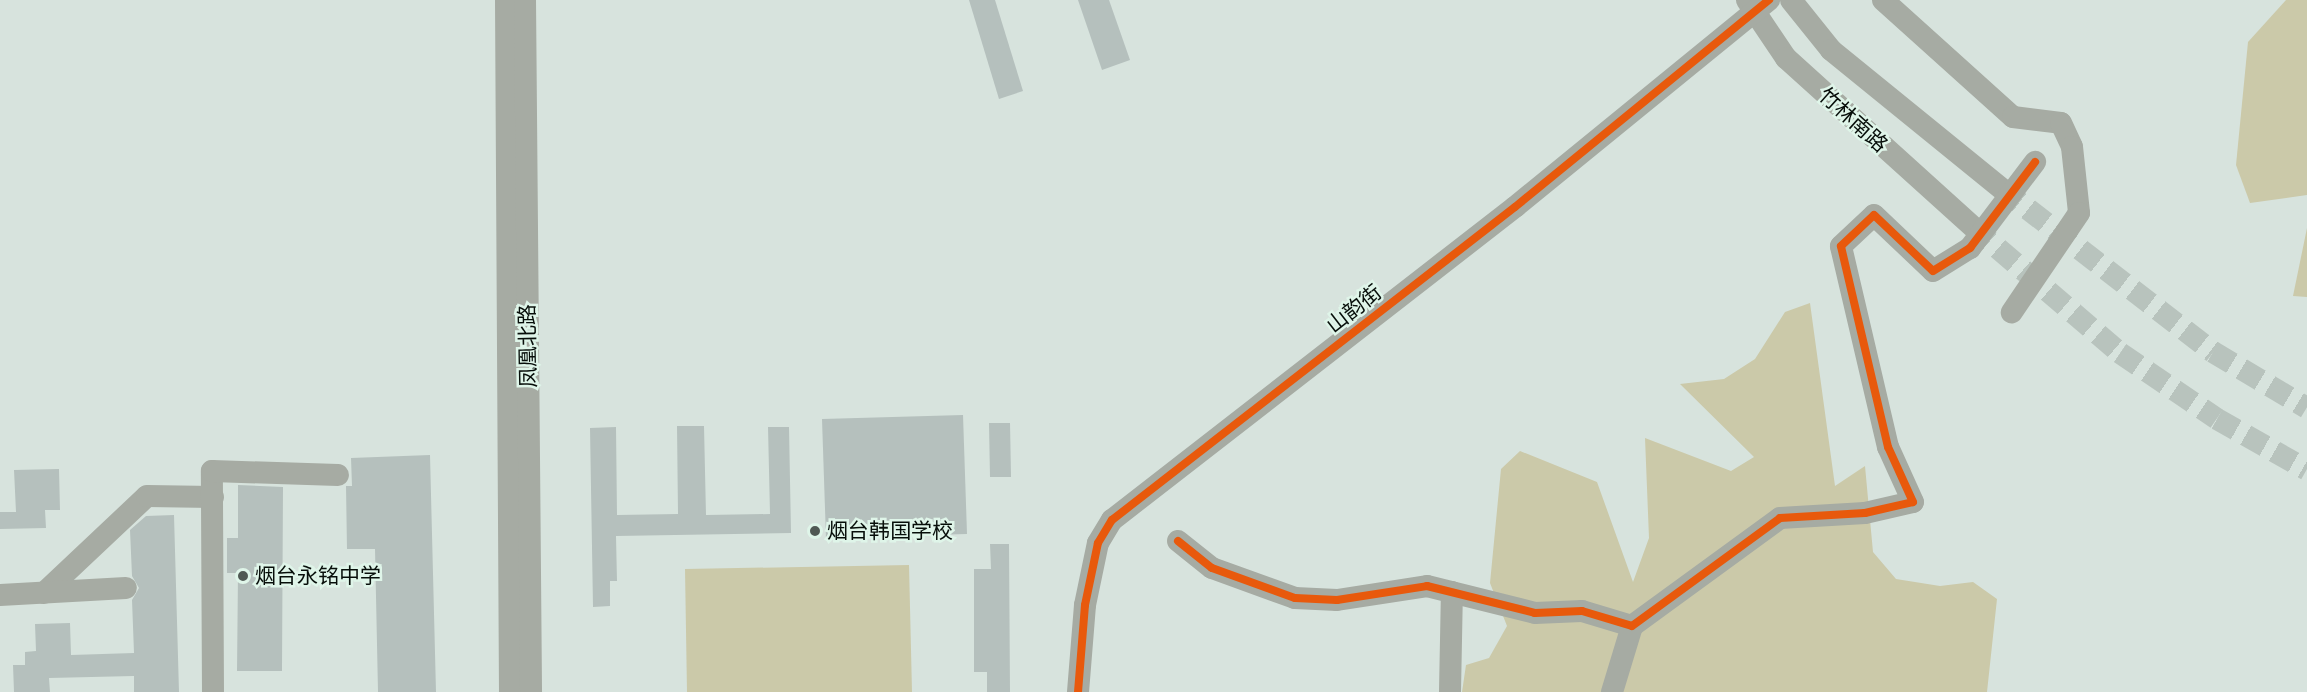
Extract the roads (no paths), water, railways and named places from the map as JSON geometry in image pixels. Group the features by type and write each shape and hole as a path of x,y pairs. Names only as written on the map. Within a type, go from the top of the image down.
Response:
{"street":[{"name":"凤凰北路","path":"506,0 510,692"},
{"name":"凤凰北路","path":"525,0 531,692"},
{"name":"竹林南路","path":"1791,0 1831,50 2002,189"},
{"path":"1883,0 2013,117 2061,123 2072,147 2079,213 2012,312"},
{"name":"竹林南路","path":"1756,3 1813,84 1973,227"},
{"name":"山韵街","path":"1078,692 1085,605 1098,543 1112,520 1515,207 1756,3"},
{"path":"1612,692 1632,626 1780,518 1865,513 1914,502 1888,447 1841,246 1874,215 1933,271 1971,248 2035,162"},
{"path":"213,692 212,471 338,475"},
{"path":"44,593 147,496 213,497"},
{"path":"1178,541 1212,568 1295,598 1337,600 1427,586 1535,613 1582,610 1632,626"},
{"path":"2,587 44,593 126,588"},
{"path":"1450,692 1452,592"}],"tunnel":[{"path":"2002,189 2213,352 2307,408"},
{"path":"1973,227 2120,353 2217,419 2307,470"}],"place":[{"name":"烟台韩国学校","path":"815,531"},
{"name":"烟台永铭中学","path":"243,576"}]}
